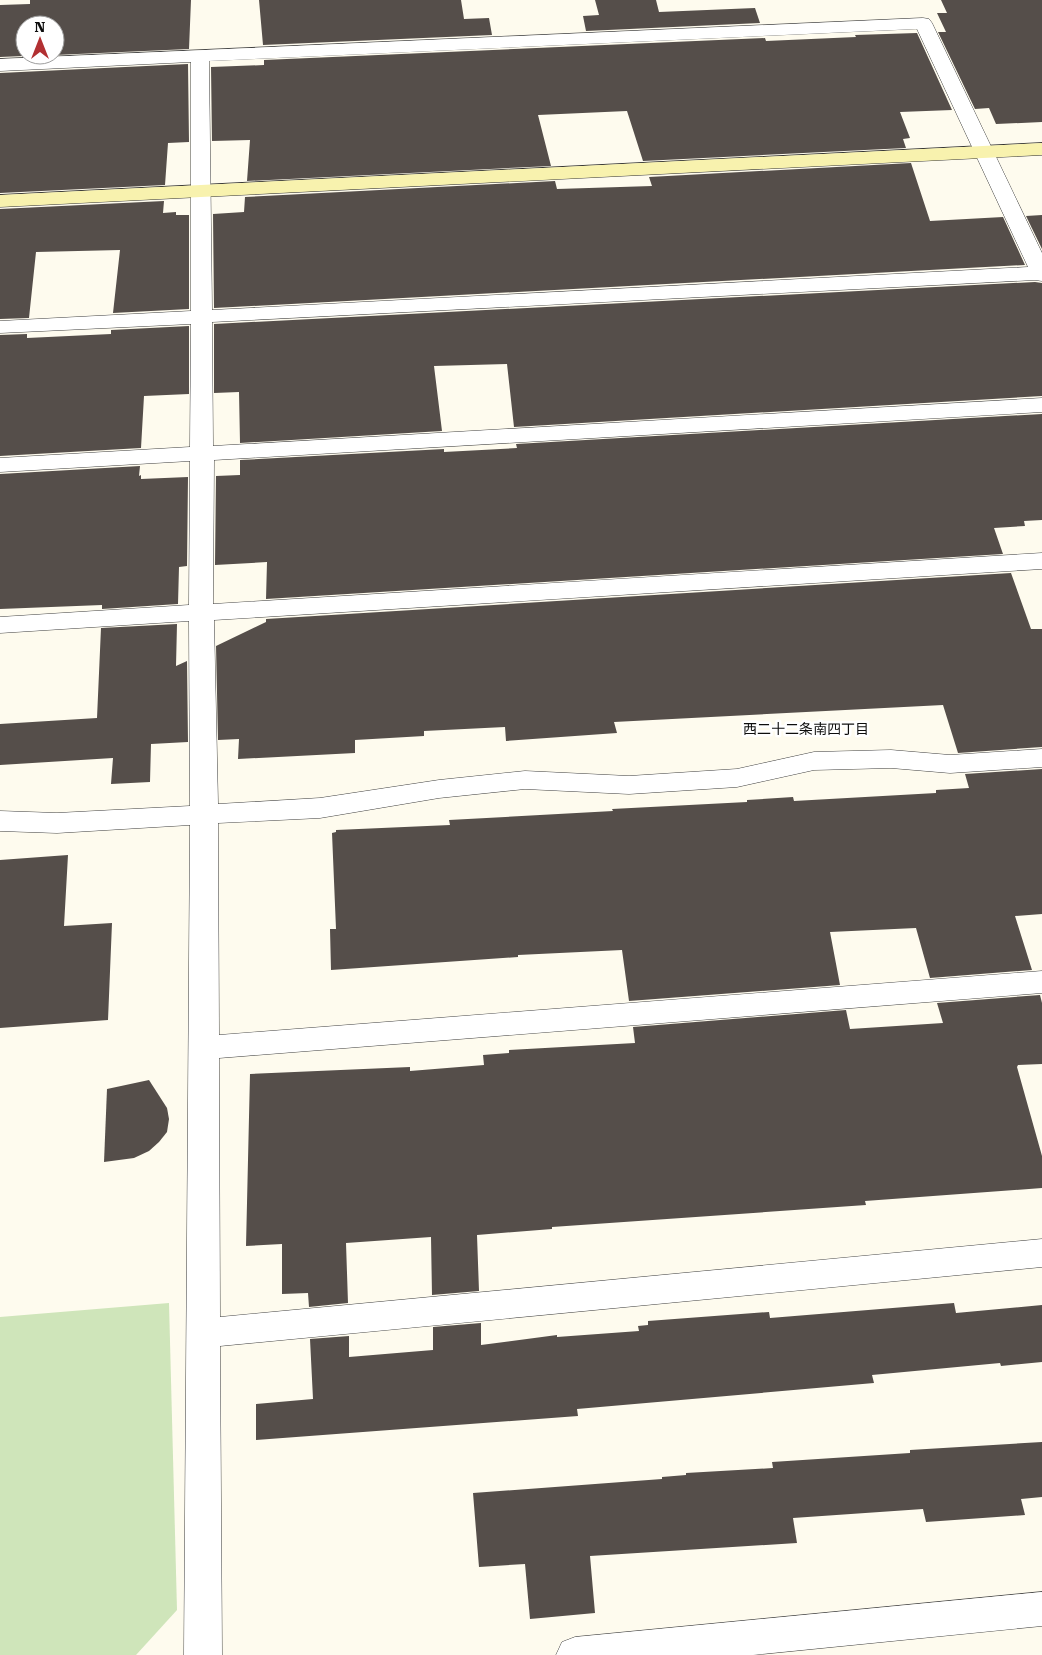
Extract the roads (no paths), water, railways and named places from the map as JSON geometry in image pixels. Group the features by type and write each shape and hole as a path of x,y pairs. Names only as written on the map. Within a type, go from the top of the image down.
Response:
{"street":[{"path":"0,65 923,23 1041,274 0,327"},
{"path":"200,55 202,317 201,611 204,816 203,1655"},
{"path":"0,201 1042,149"},
{"path":"0,465 1042,405"},
{"path":"0,625 201,611 1042,561"},
{"path":"0,821 57,823 320,808 439,789 525,780 629,786 737,778 814,761 891,758 950,764 1042,758"},
{"path":"204,1048 1042,982"},
{"path":"204,1333 1042,1253"},
{"path":"575,1655 1042,1609"}],"district":[{"name":"西二十二条南四丁目","path":"806,729"}]}
